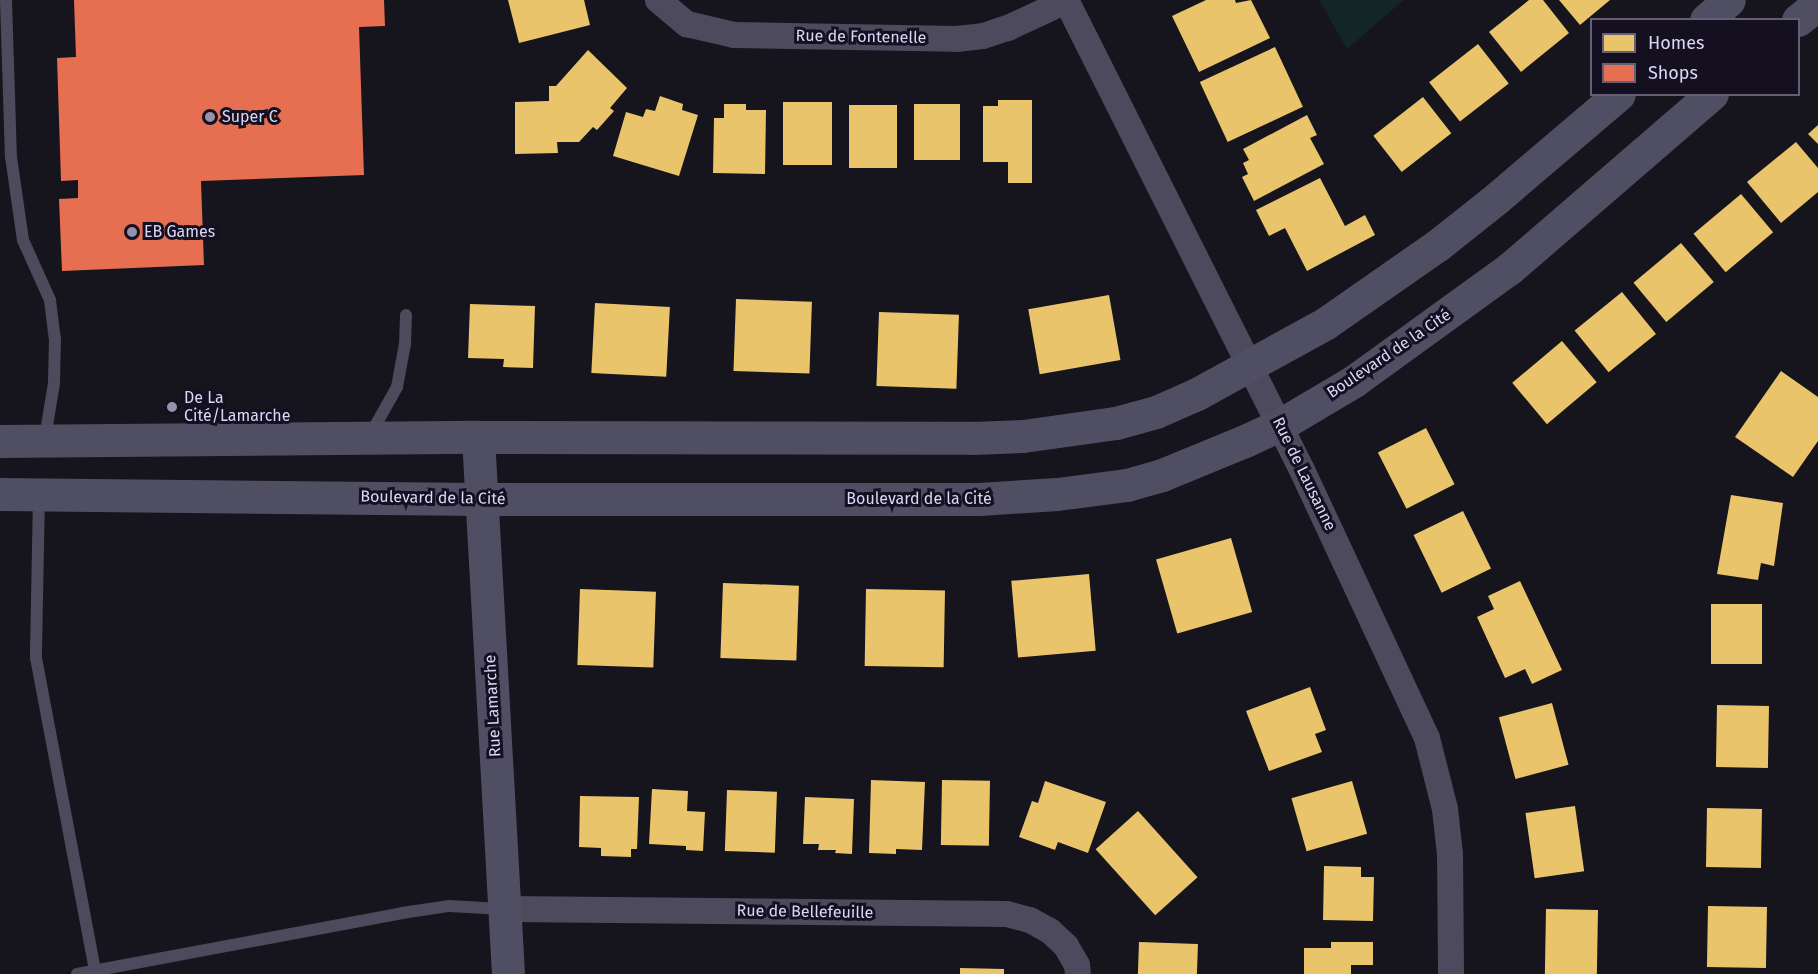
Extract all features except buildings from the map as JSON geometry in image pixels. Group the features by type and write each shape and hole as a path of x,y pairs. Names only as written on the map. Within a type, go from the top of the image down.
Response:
{"street":[{"name":"Rue de Fontenelle","path":"658,0 687,24 734,35 956,39 983,36 1008,28 1066,1"},
{"path":"1708,18 1729,0"},
{"name":"Rue de Lausanne","path":"1066,1 1280,425 1427,738 1445,809 1450,854 1451,974"},
{"path":"1800,18 1818,4"},
{"path":"0,441 1023,436 1116,423 1156,412 1251,366 1326,323 1438,245 1617,96"},
{"name":"Boulevard de la Cité","path":"0,494 481,499 979,499 1109,489 1162,476 1280,425 1354,381 1470,300 1710,96"},
{"name":"Rue Lamarche","path":"478,437 508,974"},
{"name":"Rue de Bellefeuille","path":"504,909 1007,914 1030,920 1050,931 1066,946 1077,965 1078,974"}],"lane":[{"path":"6,0 11,157 23,240 50,300 55,338 54,383 45,440"},
{"path":"368,438 398,387 405,344 406,315"},
{"path":"39,494 36,658 95,970"},
{"path":"77,974 402,913 449,906 504,909"}],"shaded area":[{"path":"1319,0 1404,0 1347,49"}],"place":[{"name":"Super C","path":"210,117"},
{"name":"EB Games","path":"132,232"},
{"name":"De La Cité/Lamarche","path":"172,407"}]}
